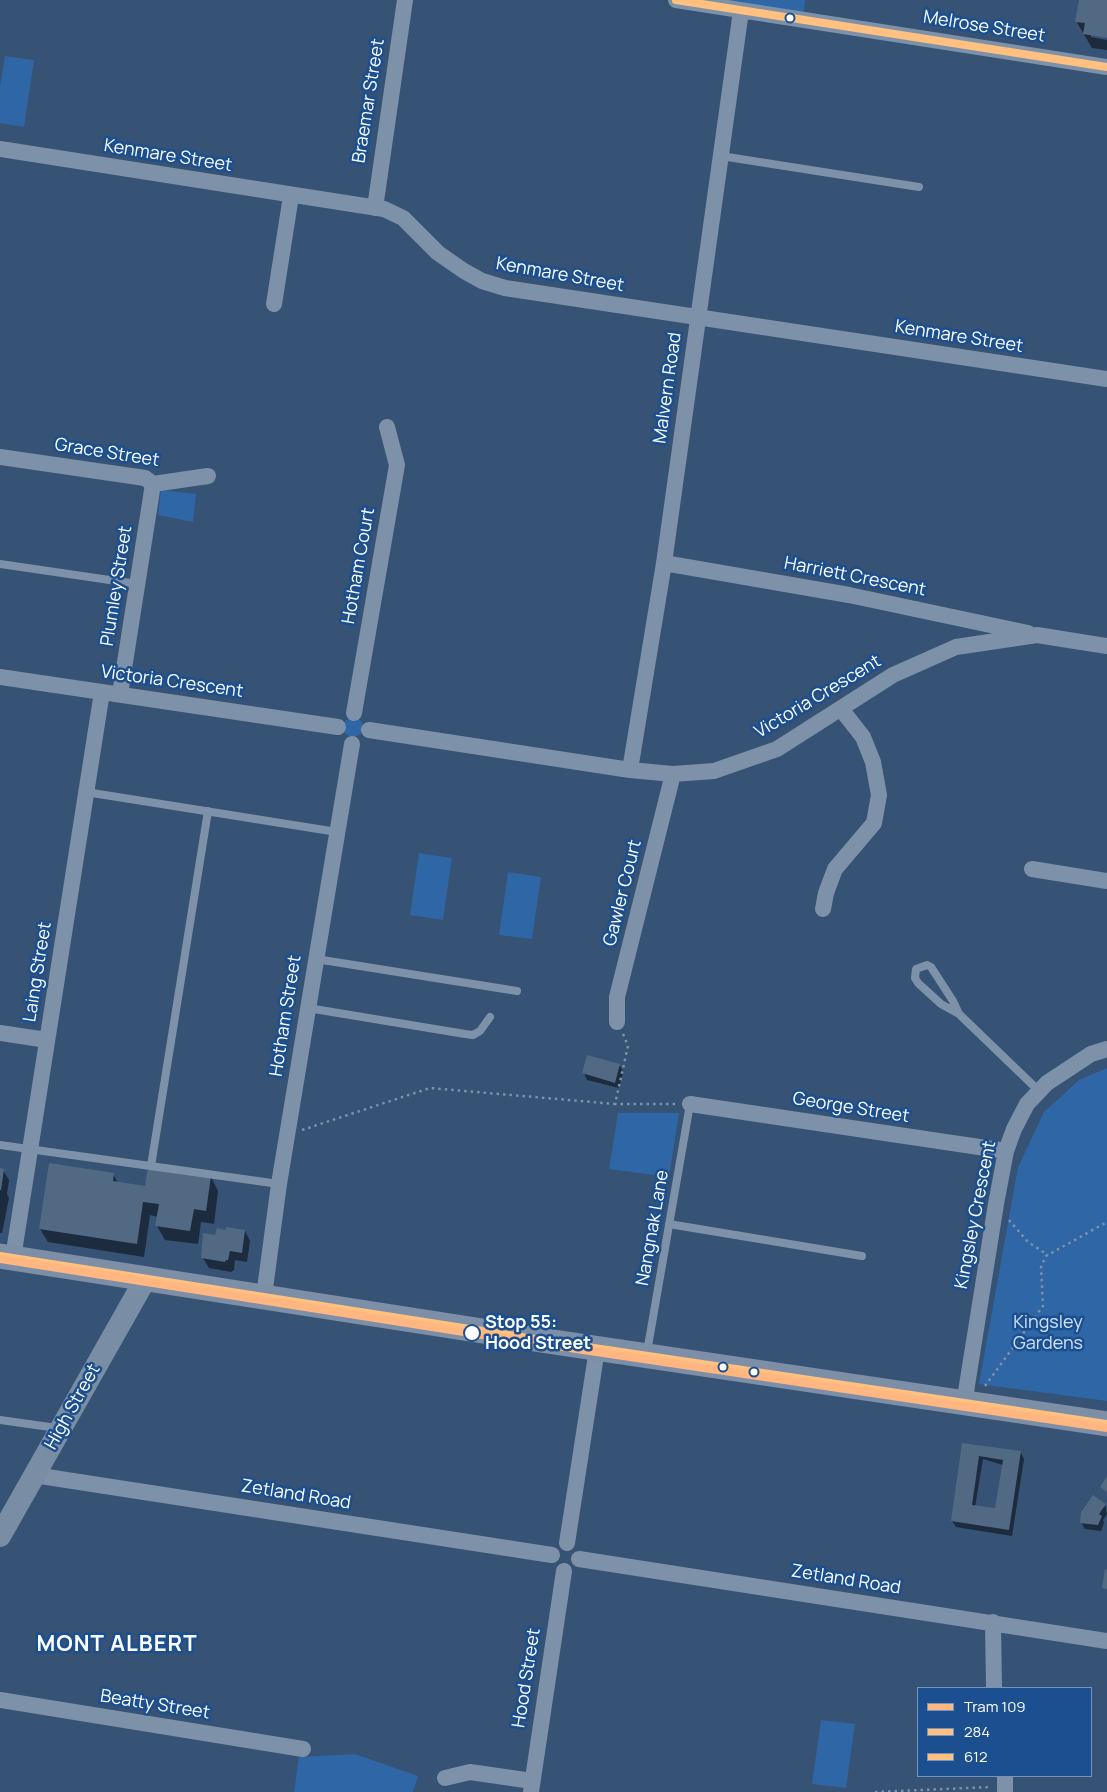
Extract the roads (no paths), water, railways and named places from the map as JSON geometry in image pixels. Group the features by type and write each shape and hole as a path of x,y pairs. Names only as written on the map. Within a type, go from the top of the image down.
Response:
{"main road":[{"path":"6,1257 597,1349 1107,1424"}],"street":[{"name":"Braemar Street","path":"375,208 404,0"},
{"name":"Melrose Street","path":"676,0 1107,67"},
{"name":"Malvern Road","path":"630,770 664,563 741,11"},
{"name":"Kenmare Street","path":"0,149 375,208 403,218 438,253 482,282 505,288 1107,379"},
{"path":"274,304 291,196"},
{"name":"Hotham Court","path":"354,713 397,465 387,427"},
{"name":"Grace Street","path":"0,457 145,478 153,484 208,476"},
{"name":"Plumley Street","path":"120,694 153,484"},
{"name":"Harriett Crescent","path":"664,563 849,595 1037,635"},
{"name":"Victoria Crescent","path":"369,730 630,770 673,774 714,772 777,749 893,675 956,647 1037,635 1107,646"},
{"name":"Victoria Crescent","path":"0,677 338,727"},
{"name":"Laing Street","path":"6,1257 30,1149 102,692"},
{"path":"823,909 826,893 835,869 874,823 879,795 873,762 863,737 841,709"},
{"path":"354,713 365,718 369,730 363,740 352,744 342,738 338,727 343,717 354,713"},
{"name":"Hotham Street","path":"264,1296 279,1184 352,744"},
{"name":"Gawler Court","path":"617,1022 617,997 673,774"},
{"path":"1032,869 1107,880"},
{"path":"0,1033 47,1040"},
{"name":"Kingsley Crescent","path":"964,1404 996,1204 1006,1151 1014,1129 1027,1104 1039,1091 1068,1067 1091,1054 1107,1049"},
{"name":"George Street","path":"690,1104 1006,1151"},
{"name":"High Street","path":"0,1536 146,1278"},
{"path":"568,1543 597,1349"},
{"name":"Zetland Road","path":"34,1474 552,1555"},
{"path":"568,1543 578,1550 579,1559 576,1567 564,1571 556,1567 552,1555 556,1547 568,1543"},
{"name":"Zetland Road","path":"579,1559 1107,1640"},
{"name":"Hood Street","path":"531,1786 564,1571"},
{"path":"993,1622 994,1687"},
{"name":"Beatty Street","path":"0,1700 303,1749"},
{"path":"445,1778 470,1772 531,1786"}],"lane":[{"path":"721,156 920,187"},
{"path":"0,564 137,584"},
{"path":"86,792 337,832"},
{"path":"151,1166 208,811"},
{"path":"316,959 517,991"},
{"path":"959,1014 931,967 927,965 916,969 915,978 918,983 941,1004 959,1014 1039,1091"},
{"path":"308,1008 473,1035 480,1031 490,1017"},
{"name":"Nangnak Lane","path":"647,1356 690,1104"},
{"path":"0,1145 279,1184"},
{"path":"669,1224 862,1256"},
{"path":"0,1420 61,1429"}],"tram line":[{"name":"109","path":"0,1259 489,1336 1107,1428"}],"place":[{"name":"Stop 55: Hood Street","path":"472,1333"}],"district":[{"name":"MONT ALBERT","path":"117,1645"}],"park label":[{"name":"Kingsley Gardens","path":"1048,1334"}]}
